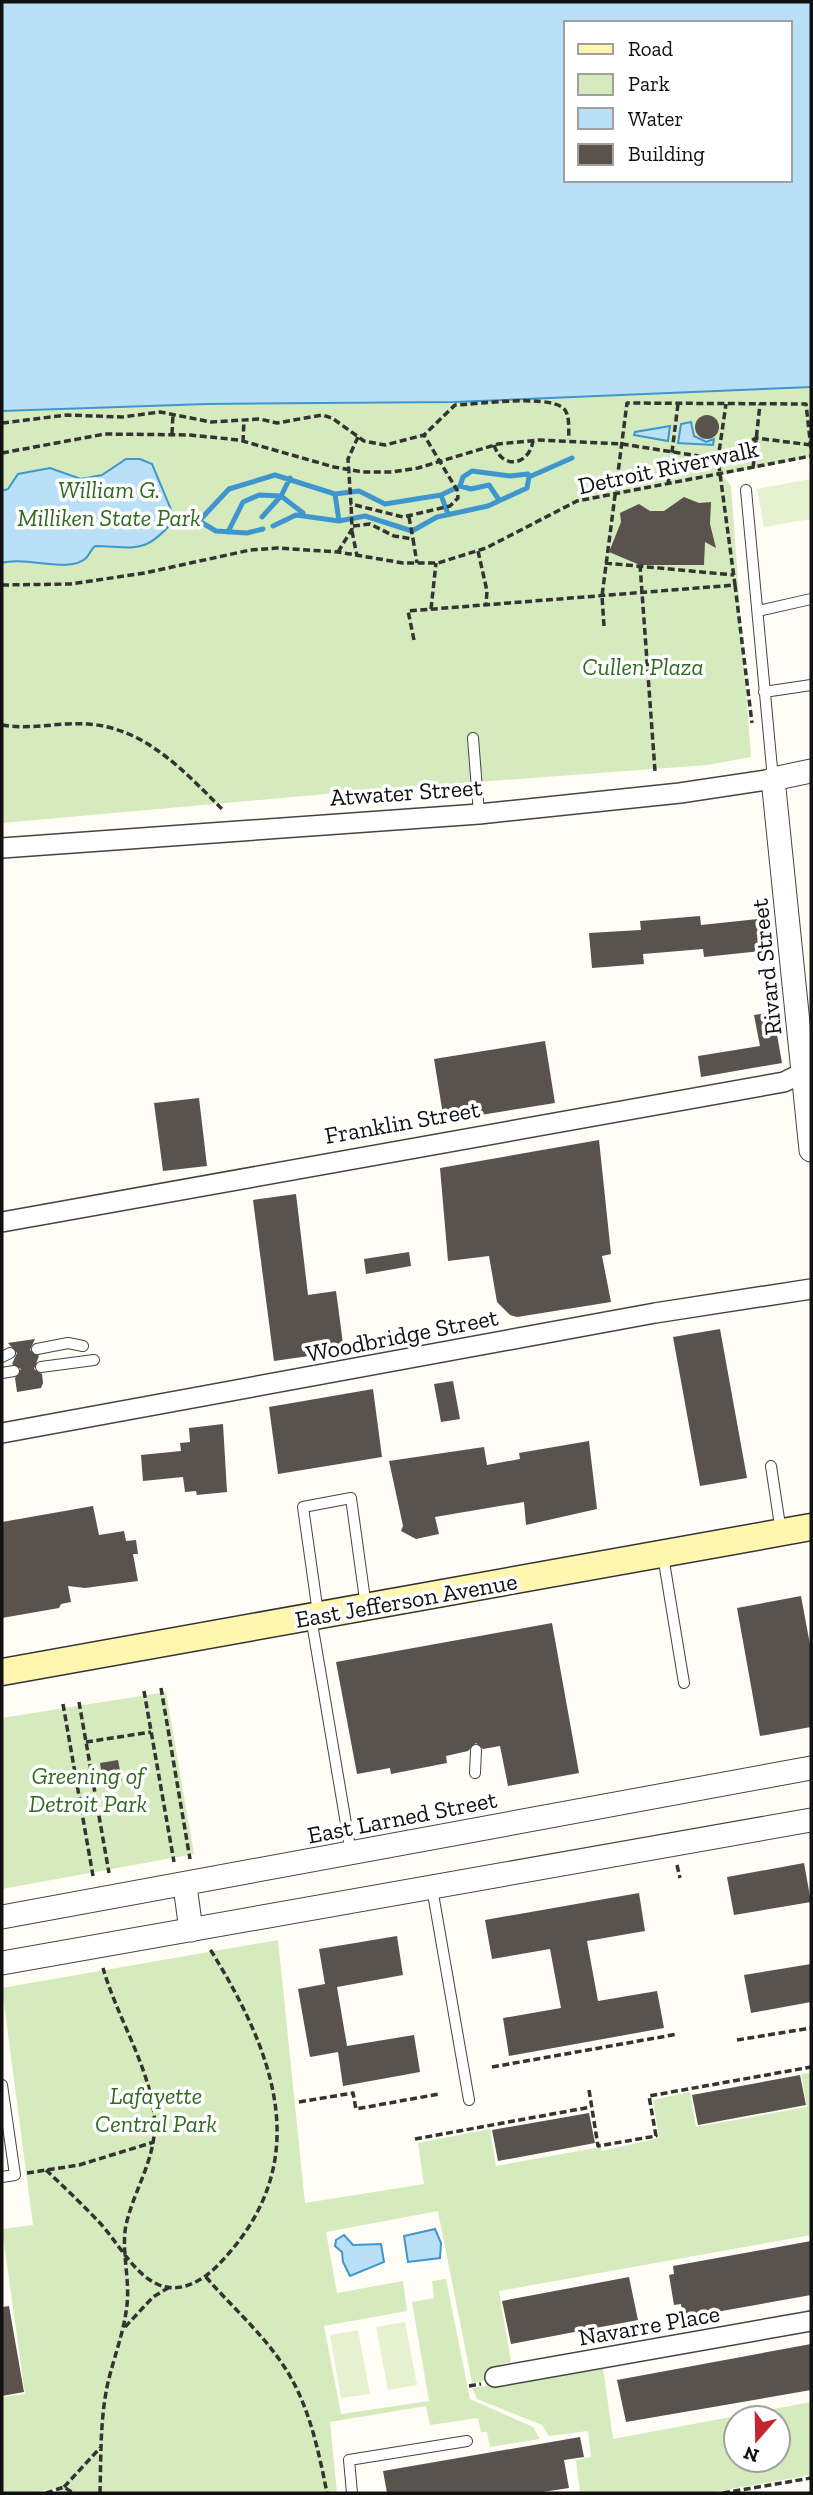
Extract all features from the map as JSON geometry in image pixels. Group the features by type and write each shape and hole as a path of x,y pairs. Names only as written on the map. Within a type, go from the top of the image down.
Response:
{"main road":[{"name":"East Jefferson Avenue","path":"2,1672 811,1527"}],"street":[{"name":"Atwater Street","path":"2,848 479,814 680,793 811,771"},
{"name":"Rivard Street","path":"773,779 807,1072 811,1150"},
{"name":"Franklin Street","path":"2,1222 783,1082 807,1072"},
{"name":"Woodbridge Street","path":"2,1433 655,1313 811,1289"},
{"name":"East Larned Street","path":"2,1917 185,1886 811,1768"},
{"path":"2,1963 811,1820"},
{"path":"185,1886 191,1930"},
{"name":"Navarre Place","path":"495,2377 811,2321"}],"lane":[{"path":"746,491 773,779"},
{"path":"758,611 811,599"},
{"path":"764,692 811,685"},
{"path":"473,738 479,814"},
{"path":"37,1349 68,1343 83,1346"},
{"path":"41,1367 94,1360"},
{"path":"2,1373 13,1371"},
{"path":"771,1466 781,1533"},
{"path":"351,1854 315,1616 303,1507 351,1498 366,1607"},
{"path":"663,1554 684,1683"},
{"path":"475,1773 476,1750"},
{"path":"432,1888 469,2100"},
{"path":"2,2085 15,2175 2,2177"},
{"path":"352,2493 349,2460 467,2441"}],"path":[{"name":"Detroit Riverwalk","path":"424,435 455,405 545,402 562,407 567,414 569,439"},
{"name":"Detroit Riverwalk","path":"2,453 105,434 172,434 243,442 348,469 392,472 418,468 494,445 569,439 622,444 627,403 806,404 811,447"},
{"path":"668,484 678,404"},
{"path":"726,404 718,459 753,730"},
{"path":"753,468 760,404"},
{"path":"172,434 173,412"},
{"path":"2,423 67,415 122,417 173,412 211,422 244,420 277,423 322,415 332,418 358,438 384,445 424,435 457,491 457,501 450,506 403,517 351,504"},
{"path":"243,442 244,420"},
{"path":"357,556 352,527 348,459 358,438"},
{"path":"604,626 601,596 622,444 718,459 756,438 811,447"},
{"path":"494,445 497,454 506,463 514,463 524,460 531,451 533,441"},
{"name":"Detroit Riverwalk","path":"2,585 69,584 145,573 250,550 277,548 436,563 478,551 578,501 811,456"},
{"path":"411,516 417,563"},
{"path":"352,527 370,524 394,536 413,539"},
{"path":"338,552 352,527"},
{"path":"478,551 487,591 486,605"},
{"path":"431,610 436,563"},
{"path":"605,563 734,575"},
{"path":"640,566 655,771"},
{"path":"414,640 408,611 735,585"},
{"path":"2,725 30,727 88,724 145,740 168,757 222,809"},
{"path":"162,1688 190,1859"},
{"path":"144,1690 174,1862"},
{"path":"79,1702 109,1873"},
{"path":"63,1704 93,1876"},
{"path":"86,1742 151,1732"},
{"path":"677,1865 680,1878"},
{"path":"124,2329 153,2297 168,2288 189,2285 206,2277 228,2255 261,2208 273,2176 279,2141 277,2106 265,2060 234,1987 210,1949"},
{"path":"100,2493 107,2387 124,2329 128,2291 125,2228 149,2165 154,2142 154,2113 150,2093 139,2060 113,2002 103,1968"},
{"path":"737,2040 811,2028"},
{"path":"492,2067 678,2034"},
{"path":"589,2090 598,2146 656,2136 649,2096 811,2067"},
{"path":"299,2102 353,2093 356,2109 439,2094"},
{"path":"415,2139 592,2107"},
{"path":"15,2175 79,2165 154,2142"},
{"path":"46,2169 150,2279 168,2288"},
{"path":"206,2277 271,2349 291,2378 313,2431 327,2493"},
{"path":"46,2493 64,2487 101,2447"},
{"path":"723,2493 811,2477"},
{"path":"64,2487 72,2493"}],"green space":[{"path":"811,387 811,457 722,475 731,486 751,757 707,765 382,789 2,823 2,411 207,404 454,402"},
{"path":"811,479 811,519 764,527 757,489"},
{"name":"Greening of Detroit Park","path":"166,1692 194,1854 2,1889 2,1718"},
{"name":"Lafayette Central Park","path":"278,1940 305,2203 424,2184 418,2143 490,2129 496,2166 601,2147 602,2151 659,2138 653,2100 690,2092 696,2127 807,2107 801,2074 811,2073 811,2235 499,2291 511,2362 492,2367 489,2380 472,2383 438,2211 326,2232 337,2293 403,2281 407,2311 324,2326 341,2414 429,2401 412,2302 434,2298 432,2281 446,2279 470,2399 533,2427 540,2439 490,2447 487,2432 481,2432 478,2418 430,2425 426,2406 330,2422 337,2493 57,2493 56,2488 34,2493 2,2493 2,2397 25,2394 2,2229 33,2225 2,1988"},
{"path":"405,2322 417,2385 388,2390 376,2327"},
{"path":"358,2330 370,2394 341,2398 330,2335"},
{"path":"603,2368 613,2439 722,2419 722,2474 792,2474 792,2406 811,2402 811,2475 708,2493 580,2493 576,2460 591,2457 588,2431 549,2436 542,2425 477,2399 472,2388"}],"water":[{"path":"2,2 811,2 811,387 454,402 207,404 2,411"},
{"path":"691,422 694,436 706,442 714,439 713,445 678,443 681,424"},
{"path":"670,426 668,441 634,435 635,432"},
{"path":"126,459 140,459 152,464 175,519 156,539 140,546 95,546 85,559 68,565 22,561 2,563 2,491 8,489 18,474 50,468 81,479 102,475"},
{"path":"435,2229 441,2243 440,2258 408,2262 404,2236"},
{"path":"344,2235 353,2245 381,2244 384,2262 350,2276 343,2262 342,2252 335,2246 336,2240"}],"building":[{"path":"707,415 716,418 719,427 716,436 707,439 698,436 695,427 698,418"},
{"path":"684,497 699,503 711,502 710,524 716,548 705,542 704,565 640,565 609,552 621,522 620,513 639,504 650,511 664,511"},
{"path":"700,916 701,925 758,919 761,951 704,957 703,949 643,954 644,964 592,968 589,933 641,930 640,921"},
{"path":"773,1012 782,1063 701,1077 698,1056 760,1046 754,1015"},
{"path":"545,1041 555,1103 444,1121 434,1059"},
{"path":"199,1098 207,1166 163,1171 154,1103"},
{"path":"599,1140 611,1254 602,1256 611,1302 517,1317 510,1315 497,1302 489,1256 448,1261 440,1168"},
{"path":"296,1194 308,1295 336,1291 344,1351 274,1361 253,1200"},
{"path":"409,1252 411,1266 366,1274 364,1259"},
{"path":"720,1329 747,1478 700,1486 673,1337"},
{"path":"35,1339 30,1350 39,1356 34,1369 42,1374 43,1383 41,1388 17,1392 15,1378 21,1369 12,1364 17,1353 8,1343"},
{"path":"453,1381 460,1419 441,1422 434,1384"},
{"path":"373,1389 382,1457 278,1474 269,1407"},
{"path":"223,1424 227,1492 197,1495 196,1491 185,1492 183,1477 143,1481 141,1455 181,1451 180,1443 190,1442 189,1428"},
{"path":"589,1441 597,1509 526,1525 524,1502 435,1517 439,1534 416,1539 401,1531 403,1526 389,1461 484,1447 487,1465 520,1459 519,1453"},
{"path":"93,1506 99,1535 124,1531 126,1541 136,1540 138,1554 133,1554 138,1581 85,1588 68,1586 71,1602 61,1604 59,1608 2,1618 2,1522"},
{"path":"801,1596 811,1650 811,1727 760,1736 737,1608"},
{"path":"552,1623 579,1773 508,1786 500,1746 483,1749 476,1743 468,1751 446,1756 447,1763 391,1774 390,1768 357,1774 336,1662"},
{"path":"118,1760 122,1781 103,1784 100,1763"},
{"path":"804,1863 811,1902 734,1915 727,1877"},
{"path":"639,1893 645,1931 587,1941 598,2001 657,1991 664,2028 509,2056 503,2018 561,2008 550,1949 492,1959 485,1920"},
{"path":"397,1936 403,1975 337,1987 347,2046 414,2035 420,2072 343,2086 338,2052 310,2057 298,1989 325,1984 319,1949"},
{"path":"811,1964 811,2002 751,2013 744,1975"},
{"path":"800,2075 806,2105 698,2125 692,2095"},
{"path":"589,2113 595,2143 498,2161 492,2130"},
{"path":"811,2241 811,2295 688,2317 683,2317 681,2304 674,2305 669,2275 674,2274 673,2266"},
{"path":"629,2277 638,2320 511,2344 502,2301"},
{"path":"9,2306 24,2392 2,2396 2,2307"},
{"path":"811,2344 811,2390 626,2422 617,2380"},
{"path":"580,2437 584,2457 564,2460 569,2488 536,2493 387,2493 383,2471"}],"waterway":[{"path":"273,526 296,515 339,521 365,516 412,531 437,517 488,506 527,488 529,477 572,458"},
{"path":"460,486 463,477 472,471 510,476 528,474 529,477"},
{"path":"199,521 229,489 275,475 335,494 359,491 385,504 441,495 448,514"},
{"path":"262,517 281,496 290,478"},
{"path":"441,495 460,486 471,489 489,485 499,500"},
{"path":"335,494 339,521"},
{"path":"228,532 243,502 259,495 281,496 303,513"},
{"path":"175,519 199,521 216,531 247,533 263,529"}],"park label":[{"name":"William G. Milliken State Park","path":"109,503"},
{"name":"Cullen Plaza","path":"643,666"}]}
